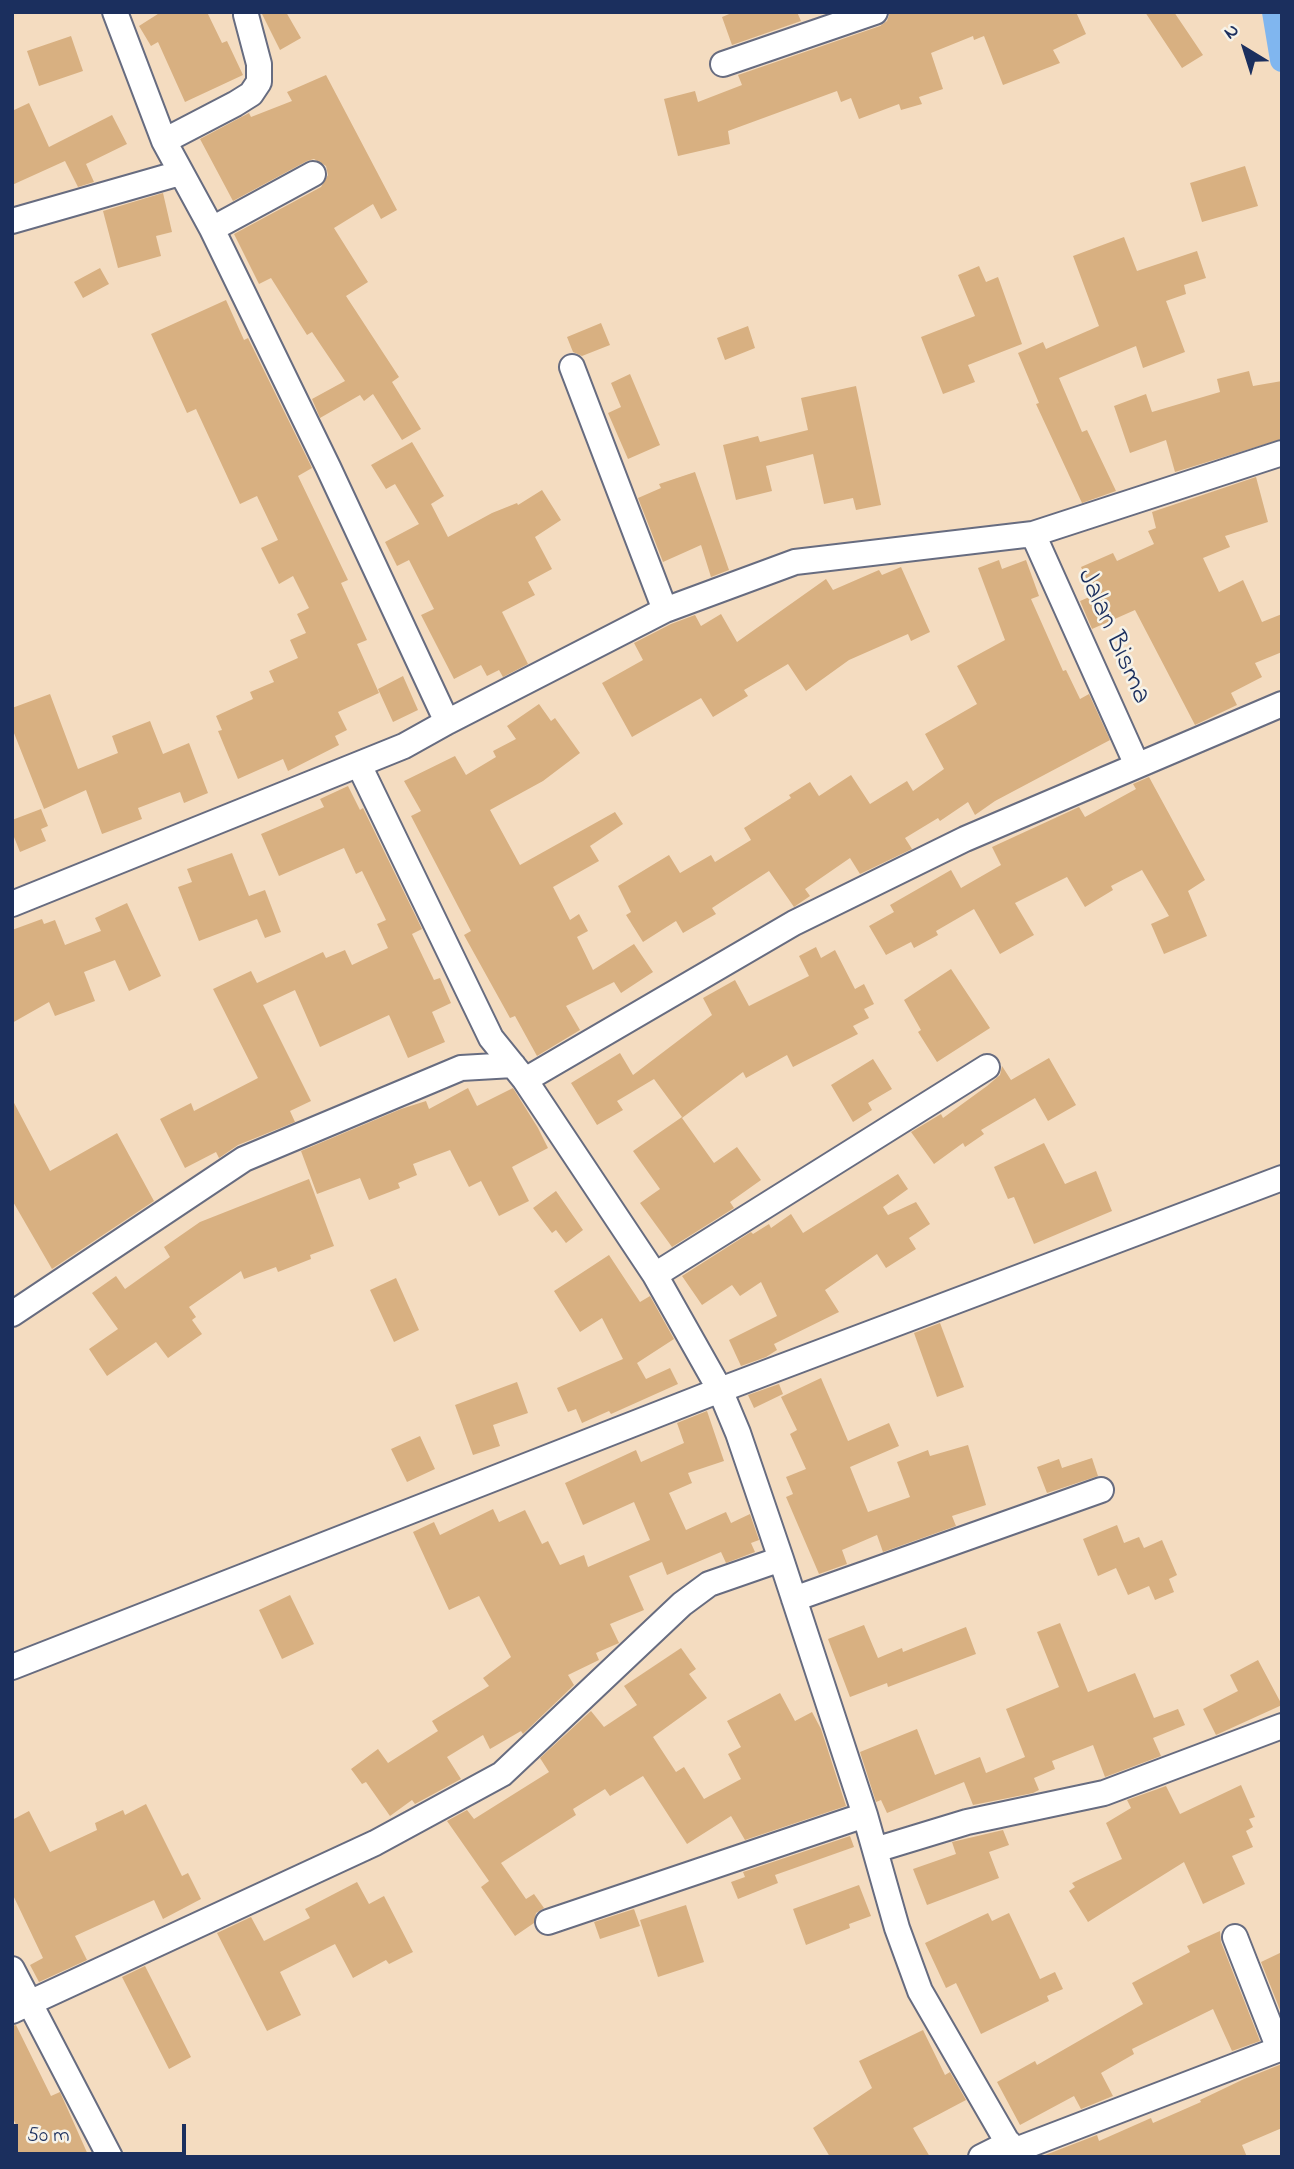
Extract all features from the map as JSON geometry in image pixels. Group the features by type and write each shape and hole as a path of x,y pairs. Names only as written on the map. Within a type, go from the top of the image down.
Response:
{"street":[{"path":"115,12 164,141 212,229 447,722"},
{"path":"723,64 875,12"},
{"path":"164,141 235,104 251,94 259,82 260,64 246,15"},
{"path":"12,221 180,173"},
{"path":"212,229 313,174"},
{"path":"572,367 665,610"},
{"path":"12,904 404,746 665,610 795,562 1033,534 1282,453"},
{"name":"Jalan Bisma","path":"1033,534 1136,764"},
{"path":"461,1068 519,1072 794,923 965,839 1282,704"},
{"path":"359,765 491,1038 519,1072 655,1275 720,1390 738,1433 781,1559 865,1815 897,1928 920,1991 1013,2150"},
{"path":"12,1314 244,1159 461,1068 491,1038"},
{"path":"655,1275 987,1067"},
{"path":"12,1667 720,1390 1282,1178"},
{"path":"794,1599 1101,1490"},
{"path":"21,2008 375,1843 502,1774 682,1604 709,1584 781,1559"},
{"path":"875,1850 967,1822 1104,1793 1282,1726"},
{"path":"548,1922 865,1815"},
{"path":"981,2157 1013,2150 1280,2049 1235,1937"},
{"path":"12,1969 21,2008 110,2157"}],"building":[{"path":"161,12 207,12 222,43 227,41 243,75 185,102 158,42 151,46 139,26"},
{"path":"261,12 286,12 301,38 280,50"},
{"path":"734,12 797,12 801,21 732,45 722,17"},
{"path":"890,12 1076,12 1086,34 1053,50 1060,63 1003,85 984,36 974,40 973,36 931,53 943,89 919,97 922,104 901,110 899,104 859,119 851,98 841,102 837,91 728,131 730,144 678,156 664,99 695,91 698,102 742,85 738,75 880,26 887,21"},
{"path":"1145,12 1174,12 1203,55 1182,68"},
{"path":"71,36 83,71 39,86 27,51"},
{"path":"326,75 397,210 381,219 373,204 334,228 368,282 346,296 399,377 392,382 421,429 402,440 373,394 364,401 360,395 320,418 312,399 345,381 312,332 307,335 271,278 259,284 234,234 321,187 328,175 326,166 314,159 307,161 233,201 200,139 249,113 251,117 292,101 287,92"},
{"path":"29,103 49,147 112,115 127,144 86,164 94,182 78,187 65,161 12,185 12,111"},
{"path":"1245,166 1258,206 1202,222 1190,183"},
{"path":"163,193 172,232 156,236 161,256 118,268 103,211"},
{"path":"1124,237 1137,271 1197,251 1206,278 1184,285 1186,294 1166,301 1185,352 1143,368 1136,346 1059,378 1082,432 1087,430 1116,491 1082,503 1036,404 1039,403 1018,353 1043,342 1046,349 1099,326 1073,256"},
{"path":"979,266 986,282 998,277 1022,344 968,365 975,382 943,394 921,337 975,316 958,275"},
{"path":"100,268 109,284 83,298 74,282"},
{"path":"226,300 244,340 248,338 312,468 298,476 348,580 341,583 367,640 357,644 379,693 338,712 347,730 335,736 339,745 288,771 283,759 238,779 218,731 222,730 216,716 253,699 250,692 274,682 269,671 298,658 290,640 306,633 297,614 309,608 293,576 279,584 261,548 278,540 257,496 240,504 196,409 187,413 151,334"},
{"path":"601,323 610,345 582,356 573,352 567,337"},
{"path":"748,326 755,348 725,360 717,338"},
{"path":"1249,371 1253,386 1282,381 1282,439 1175,472 1166,440 1130,453 1114,406 1146,394 1152,412 1220,392 1217,379"},
{"path":"630,374 660,445 628,459 608,413 621,407 611,383"},
{"path":"856,386 881,505 856,510 853,498 824,504 813,454 766,466 772,491 736,500 723,445 758,436 760,442 808,430 801,398"},
{"path":"412,442 444,496 431,504 448,537 492,513 517,503 518,505 542,490 561,520 535,537 552,569 528,582 535,595 502,612 528,664 503,677 499,670 487,676 481,665 454,679 421,615 434,609 409,560 397,566 385,542 419,524 395,484 386,489 371,465"},
{"path":"695,472 729,570 711,577 701,545 663,562 638,498 661,488 659,484"},
{"path":"1256,477 1268,522 1225,536 1230,547 1203,558 1219,592 1243,580 1262,622 1282,614 1282,652 1255,663 1262,677 1231,693 1237,705 1195,725 1135,610 1092,629 1080,601 1094,595 1081,567 1113,553 1117,561 1154,544 1148,531 1156,528 1152,512"},
{"path":"999,560 1002,569 1026,560 1039,596 1031,599 1063,671 1066,670 1080,699 1089,694 1110,740 995,801 975,815 968,802 940,821 938,818 905,838 912,849 860,874 850,858 805,889 810,896 794,907 769,871 712,908 716,914 683,933 676,921 643,942 626,915 631,912 618,886 669,855 680,873 711,855 715,862 751,840 744,828 791,798 789,795 810,782 819,796 851,775 870,804 907,781 913,791 944,769 925,734 977,704 957,666 1005,640 978,568"},
{"path":"901,567 930,632 911,641 908,634 849,660 806,691 788,664 744,690 748,696 713,717 701,698 632,737 602,683 643,660 634,643 671,624 695,615 701,626 721,614 737,642 826,579 833,590 879,570 882,575"},
{"path":"403,676 418,710 393,722 378,689"},
{"path":"50,694 78,769 118,753 112,736 150,721 163,754 189,743 208,793 184,803 180,792 138,808 142,819 102,834 86,790 44,809 12,728 12,708"},
{"path":"539,704 551,721 555,718 580,753 543,781 490,810 520,865 615,812 623,824 590,846 599,861 553,887 570,920 579,914 588,931 577,937 593,970 634,944 653,972 621,993 614,982 566,1006 580,1030 537,1056 515,1016 510,1018 464,935 471,931 411,816 421,811 404,781 455,756 466,775 496,757 493,751 516,739 507,726"},
{"path":"1149,777 1205,880 1188,891 1207,936 1164,954 1151,924 1169,916 1142,870 1111,886 1113,890 1085,907 1067,877 1015,903 1034,935 1000,954 974,909 936,931 938,935 914,948 911,942 886,955 869,926 894,912 890,905 951,870 961,888 1001,865 992,847 1079,807 1085,817 1136,789 1133,784"},
{"path":"348,786 360,810 363,808 422,929 412,934 434,980 440,978 451,1003 432,1012 445,1042 408,1058 389,1015 320,1047 295,990 263,1005 311,1101 290,1111 295,1122 238,1145 219,1158 216,1152 185,1168 160,1119 191,1103 194,1111 258,1078 213,989 251,971 257,983 323,952 326,958 345,950 352,965 388,948 377,924 386,920 362,871 356,874 344,848 279,876 261,834 324,807 320,799"},
{"path":"41,809 48,826 41,829 46,841 20,852 12,832 12,820"},
{"path":"232,853 249,896 265,890 281,932 265,938 257,919 199,941 178,887 192,882 187,869"},
{"path":"127,903 161,976 129,991 115,960 84,972 95,1001 55,1016 49,1002 12,1023 12,930 42,919 44,924 55,920 65,945 101,931 95,918"},
{"path":"816,947 821,958 835,950 855,989 864,984 874,1004 864,1009 869,1018 853,1026 858,1034 793,1067 787,1055 746,1078 743,1072 682,1118 714,1163 737,1147 761,1180 730,1202 734,1208 672,1247 640,1203 660,1189 633,1151 682,1117 654,1079 617,1101 623,1110 597,1125 571,1083 620,1053 633,1075 712,1015 703,998 735,980 749,1006 809,976 799,956"},
{"path":"951,969 990,1028 937,1062 918,1032 921,1030 904,1000"},
{"path":"1049,1058 1076,1105 1048,1121 1035,1098 981,1130 984,1134 965,1147 963,1143 934,1164 911,1132 941,1114 943,1118 1000,1075 1002,1066 1011,1080"},
{"path":"873,1059 892,1089 868,1103 872,1110 853,1122 831,1085"},
{"path":"468,1088 477,1106 513,1088 538,1128 548,1148 512,1167 529,1201 499,1216 481,1181 469,1187 450,1150 413,1164 417,1175 398,1183 400,1188 369,1200 360,1178 317,1194 301,1151 401,1109 426,1101 429,1109"},
{"path":"12,1099 50,1171 117,1133 154,1201 52,1269 12,1200"},
{"path":"1044,1143 1065,1184 1096,1171 1112,1211 1034,1244 1014,1197 1008,1199 994,1167"},
{"path":"898,1174 908,1189 883,1207 888,1215 916,1202 930,1224 909,1238 916,1249 886,1268 877,1254 825,1290 839,1312 774,1344 777,1350 766,1357 741,1366 729,1340 777,1316 761,1282 740,1296 732,1285 702,1305 682,1276 751,1232 753,1234 769,1224 771,1228 791,1214 803,1233"},
{"path":"309,1179 334,1246 310,1255 311,1259 278,1272 276,1267 244,1279 241,1271 189,1307 196,1317 192,1320 202,1334 168,1358 156,1342 107,1376 89,1349 118,1329 92,1293 116,1276 125,1289 170,1257 164,1247 200,1222"},
{"path":"556,1191 583,1230 566,1243 556,1230 552,1233 533,1208"},
{"path":"609,1255 640,1302 650,1296 674,1339 637,1363 646,1379 670,1368 678,1384 611,1414 609,1411 582,1423 576,1409 568,1412 557,1388 623,1359 602,1318 580,1332 554,1291"},
{"path":"396,1278 419,1330 394,1342 370,1290"},
{"path":"940,1323 964,1387 937,1397 914,1333"},
{"path":"821,1378 848,1441 889,1423 899,1446 850,1467 868,1512 910,1497 897,1462 928,1450 930,1456 968,1445 986,1505 952,1516 956,1526 883,1552 877,1535 842,1550 847,1564 819,1574 786,1497 793,1494 786,1477 806,1469 790,1434 797,1430 781,1397"},
{"path":"517,1382 528,1413 493,1425 500,1446 473,1455 455,1405"},
{"path":"779,1384 783,1394 754,1408 748,1395"},
{"path":"707,1411 724,1461 688,1473 692,1483 669,1493 686,1530 726,1512 731,1523 750,1514 759,1540 751,1543 755,1552 726,1563 721,1552 667,1575 662,1562 629,1576 644,1610 610,1624 619,1643 596,1653 599,1660 568,1675 574,1685 523,1734 521,1731 490,1749 483,1735 447,1757 461,1779 415,1804 412,1800 390,1816 366,1782 362,1784 351,1769 378,1749 388,1763 438,1731 432,1721 489,1686 483,1678 511,1657 479,1596 449,1610 413,1532 434,1522 440,1535 493,1509 499,1522 525,1510 542,1544 548,1541 560,1565 584,1555 588,1567 650,1540 634,1502 583,1525 565,1483 636,1450 641,1462 684,1443 677,1423"},
{"path":"420,1436 435,1469 407,1482 391,1449"},
{"path":"1092,1458 1098,1476 1047,1493 1037,1467 1059,1459 1062,1468"},
{"path":"1117,1525 1124,1543 1139,1537 1144,1548 1162,1540 1177,1575 1169,1579 1174,1592 1155,1600 1149,1586 1128,1595 1116,1568 1098,1576 1083,1539"},
{"path":"290,1595 314,1644 282,1659 259,1610"},
{"path":"1060,1623 1088,1692 1135,1673 1154,1718 1178,1709 1185,1725 1153,1738 1161,1756 1105,1777 1093,1745 1052,1761 1055,1769 1034,1778 1039,1790 1033,1793 973,1805 964,1782 887,1813 881,1800 876,1802 860,1752 917,1729 935,1775 980,1757 986,1773 1025,1757 1006,1709 1059,1687 1037,1632"},
{"path":"864,1625 878,1658 902,1648 903,1652 966,1627 976,1654 888,1687 887,1683 850,1697 828,1639"},
{"path":"681,1648 696,1669 689,1674 707,1698 653,1737 676,1772 684,1767 704,1799 741,1779 728,1754 741,1747 727,1721 780,1693 795,1721 812,1712 821,1729 846,1806 745,1840 731,1816 687,1844 643,1776 610,1796 605,1789 573,1809 576,1815 501,1863 526,1899 534,1894 544,1908 536,1913 534,1923 515,1936 481,1887 489,1881 447,1821 467,1810 474,1819 549,1772 540,1758 591,1711 604,1727 637,1705 624,1686"},
{"path":"1258,1660 1282,1705 1216,1735 1203,1709 1238,1691 1230,1675"},
{"path":"1241,1785 1255,1817 1249,1819 1253,1827 1246,1831 1253,1847 1232,1856 1245,1884 1203,1904 1184,1862 1088,1922 1069,1891 1075,1887 1072,1883 1122,1859 1106,1823 1131,1808 1127,1800 1166,1786 1180,1814"},
{"path":"146,1804 182,1876 188,1873 201,1899 163,1919 154,1900 75,1936 87,1960 39,1982 30,1965 43,1958 12,1893 12,1820 29,1811 50,1852 97,1830 95,1823 123,1810 125,1815"},
{"path":"1003,1830 1009,1845 989,1852 999,1878 927,1905 913,1869 956,1854 952,1842"},
{"path":"850,1836 854,1847 775,1875 778,1883 738,1899 731,1882 745,1877 743,1872"},
{"path":"357,1882 369,1904 384,1896 413,1952 389,1964 386,1960 353,1978 335,1944 280,1972 301,2015 267,2031 217,1933 251,1917 264,1941 310,1918 305,1909"},
{"path":"859,1885 871,1916 849,1924 850,1928 806,1945 793,1909"},
{"path":"686,1905 704,1962 658,1977 640,1920"},
{"path":"634,1909 640,1926 600,1939 594,1922"},
{"path":"988,1913 992,1921 1009,1913 1040,1979 1055,1972 1063,1989 1047,1996 1049,2001 981,2034 956,1983 946,1988 925,1943"},
{"path":"1220,1931 1221,1942 1260,2041 1232,2051 1213,2009 1132,2049 1134,2054 1101,2073 1113,2096 1081,2109 1074,2096 1020,2125 997,2082 1035,2061 1037,2065 1143,2004 1132,1983 1190,1952 1187,1946"},
{"path":"1282,1952 1282,2015 1261,1962"},
{"path":"145,1966 191,2057 169,2069 122,1977"},
{"path":"16,2025 51,2096 60,2092 89,2157 12,2157 12,2132 18,2129 12,2116 12,2026"},
{"path":"923,2030 945,2075 950,2072 966,2100 913,2128 930,2157 830,2157 813,2128 872,2088 859,2061"},
{"path":"1282,2064 1282,2128 1242,2145 1247,2157 1040,2157 1097,2135 1099,2141 1151,2118 1153,2123 1244,2079"}],"waterway":[{"path":"1274,12 1282,60"}]}
